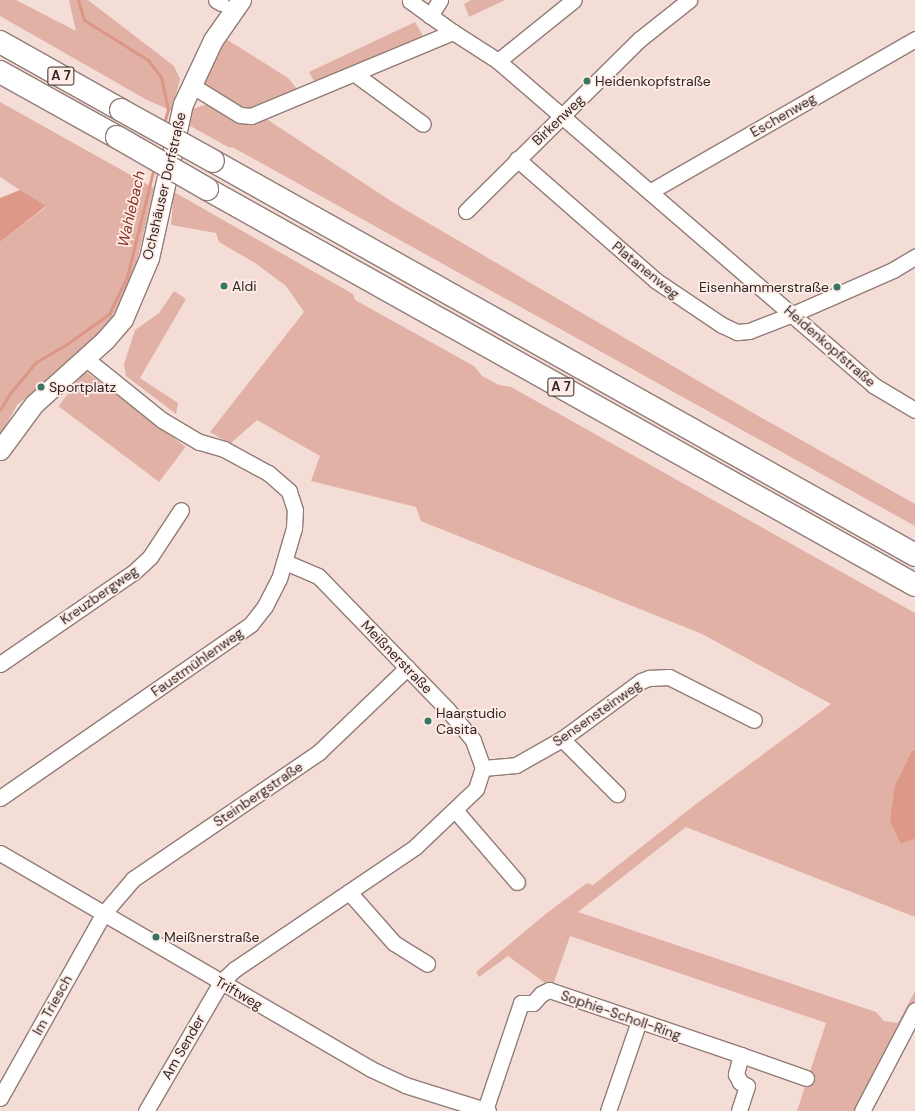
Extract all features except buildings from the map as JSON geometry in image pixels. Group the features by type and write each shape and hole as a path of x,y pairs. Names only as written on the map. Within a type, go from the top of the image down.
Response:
{"highway":[{"name":"A 7","path":"0,42 915,555"},
{"name":"A 7","path":"0,72 915,585"}],"main road":[{"name":"Ochshäuser Dorfstraße","path":"0,450 20,419 34,404 85,358 123,319 137,291 161,212 179,118 191,85 213,40 240,0"}],"street":[{"path":"430,16 440,0"},
{"path":"498,61 574,0"},
{"name":"Birkenweg","path":"466,211 640,39 689,0"},
{"name":"Heidenkopfstraße","path":"410,1 453,32 498,61 793,314 872,385 915,410"},
{"path":"191,85 240,115 251,116 453,32"},
{"name":"Eschenweg","path":"651,191 915,39"},
{"path":"355,74 423,124"},
{"name":"Platanenweg","path":"517,159 655,280 722,326 737,332 748,331 793,314"},
{"path":"793,314 893,270 915,258"},
{"name":"Faustmühlenweg","path":"0,798 237,636 265,606 285,562 295,510 289,491 268,472 239,456 199,442 162,420 85,358"},
{"name":"Kreuzbergweg","path":"0,664 134,572 150,557 181,510"},
{"name":"Meißnerstraße","path":"285,562 318,576 407,668 474,740 483,768"},
{"name":"Steinbergstraße","path":"104,913 133,879 319,752 407,668"},
{"name":"Sensensteinweg","path":"483,768 516,765 562,739 641,681 650,678 669,677 754,720"},
{"path":"562,739 617,794"},
{"path":"221,982 235,969 415,847 476,789 483,768"},
{"path":"454,810 517,882"},
{"name":"Triftweg","path":"0,853 371,1069 458,1107 486,1110"},
{"path":"349,892 394,943 427,964"},
{"name":"Im Triesch","path":"0,1098 104,913"},
{"name":"Am Sender","path":"146,1111 221,982"},
{"name":"Sophie-Scholl-Ring","path":"486,1110 521,1003 533,1003 541,994 549,990 806,1078"},
{"path":"862,1111 915,1010"},
{"path":"608,1111 639,1021"},
{"path":"739,1111 747,1086 740,1082 736,1074 741,1056"}],"shaded area":[{"path":"0,0 16,0 76,31 69,0 88,0 174,66 180,79 172,111 147,100 0,16"},
{"path":"471,0 505,0 469,17 464,4"},
{"path":"415,22 423,36 315,83 309,72"},
{"path":"226,39 288,78 298,90 250,111 240,112 199,85"},
{"path":"0,102 154,188 138,257 127,289 110,321 72,360 17,405 0,436 0,242 46,207 0,177"},
{"path":"208,104 268,120 394,203 760,417 915,504 915,526 234,148 228,147 185,123 192,109"},
{"path":"20,190 46,206 0,242 0,198"},
{"path":"174,192 353,294 355,300 474,366 482,376 499,385 511,387 915,613 915,751 912,751 901,844 915,839 915,917 686,827 578,912 876,1012 884,1021 898,1023 915,991 915,1024 870,1111 797,1111 826,1023 570,936 552,988 508,956 479,977 476,972 547,913 587,883 593,885 696,804 831,704 702,634 421,521 416,507 311,481 320,456 257,420 230,444 210,432 304,312 286,286 255,263 219,242 216,233 171,225"},
{"path":"174,291 186,299 140,378 178,403 176,414 126,376 124,364 135,330 159,313"},
{"path":"85,371 186,447 159,482 59,406"},
{"path":"912,751 915,751 915,839 901,844 890,821 895,786"}],"waterway":[{"name":"Wahlebach","path":"78,0 84,20 148,60 161,77 168,109 164,124"},
{"name":"Wahlebach","path":"0,410 11,392 36,362 67,344 109,314 127,277 154,167"}],"place":[{"name":"Heidenkopfstraße","path":"587,81"},
{"name":"Aldi","path":"224,286"},
{"name":"Eisenhammerstraße","path":"837,287"},
{"name":"Sportplatz","path":"41,387"},
{"name":"Haarstudio Casita","path":"428,721"},
{"name":"Meißnerstraße","path":"156,937"}]}
